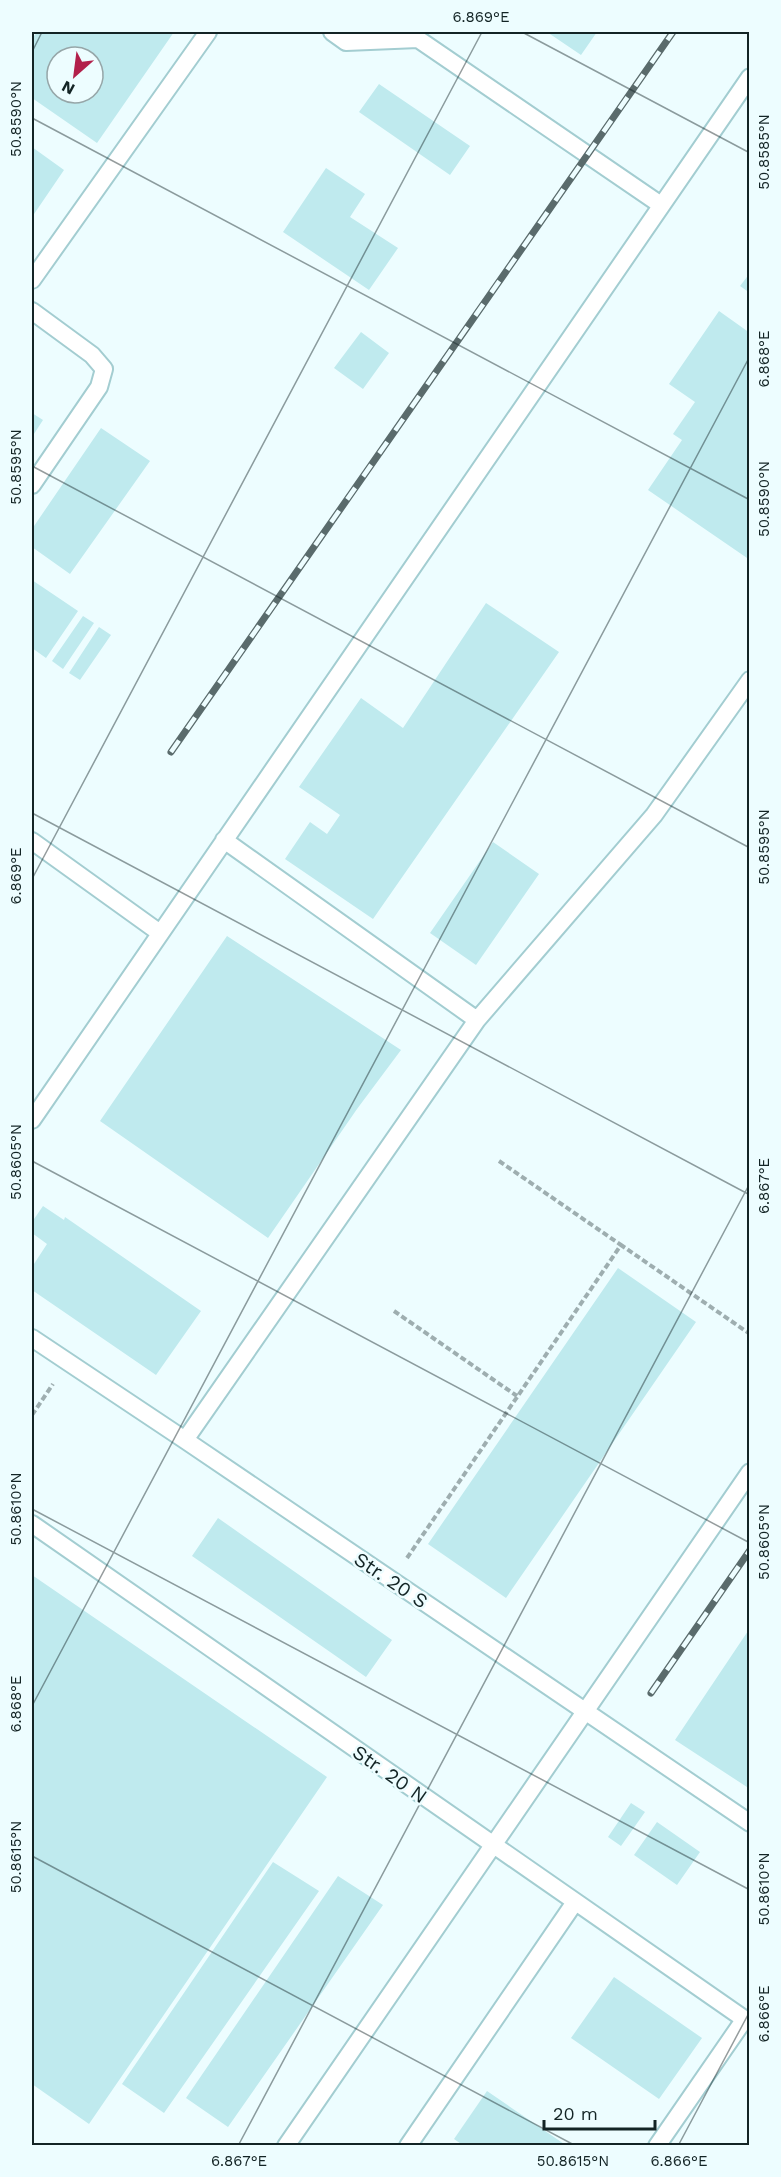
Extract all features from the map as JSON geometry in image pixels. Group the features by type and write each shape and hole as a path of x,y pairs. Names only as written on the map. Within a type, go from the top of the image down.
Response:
{"lane":[{"path":"32,280 208,32"},
{"path":"332,32 346,42 418,39 661,205"},
{"path":"32,1120 750,77"},
{"path":"32,311 92,355 104,369 99,387 32,485"},
{"path":"185,1440 477,1020 654,815 750,680"},
{"path":"224,840 477,1020"},
{"path":"32,841 160,933"},
{"name":"Str. 20 S","path":"32,1338 750,1823"},
{"path":"286,2145 750,1472"},
{"name":"Str. 20 N","path":"32,1524 747,2021"},
{"path":"408,2145 576,1902"},
{"path":"657,2145 747,2021"}],"path":[{"path":"499,1161 750,1335"},
{"path":"392,1581 621,1245"},
{"path":"394,1311 517,1395"},
{"path":"32,1415 68,1363"}],"building":[{"path":"37,32 174,32 97,143 32,98 32,39"},
{"path":"547,32 597,32 581,55"},
{"path":"379,84 470,146 450,175 359,112"},
{"path":"32,147 64,170 32,217"},
{"path":"326,168 365,194 350,217 398,248 369,290 283,232"},
{"path":"750,273 750,293 740,286"},
{"path":"719,311 750,333 750,560 648,490 682,440 673,434 695,402 669,384"},
{"path":"361,332 389,353 363,389 334,368"},
{"path":"32,413 43,420 32,437"},
{"path":"101,428 150,461 70,574 32,547 32,529"},
{"path":"32,580 78,611 46,658 32,648"},
{"path":"486,603 559,652 373,919 285,859 310,822 327,834 340,815 299,787 361,698 403,728"},
{"path":"83,616 94,623 63,669 52,661"},
{"path":"99,627 111,635 80,680 69,673"},
{"path":"493,842 539,874 476,965 430,933"},
{"path":"227,936 401,1050 357,1109 268,1238 100,1121"},
{"path":"43,1206 64,1220 65,1217 201,1311 156,1375 32,1290 32,1267 47,1244 32,1233 32,1222"},
{"path":"618,1268 696,1322 506,1598 428,1544"},
{"path":"218,1518 392,1640 366,1677 192,1556"},
{"path":"32,1575 327,1777 89,2124 32,2084"},
{"path":"750,1628 750,1789 675,1740"},
{"path":"631,1803 645,1812 621,1846 608,1837"},
{"path":"657,1822 700,1852 677,1885 634,1855"},
{"path":"273,1862 319,1891 164,2113 122,2084"},
{"path":"338,1876 383,1905 228,2127 186,2098"},
{"path":"614,1977 702,2038 659,2099 571,2038"},
{"path":"487,2091 567,2146 464,2146 454,2139"}],"railway":[{"path":"171,752 673,32"},
{"path":"651,1693 750,1550"}]}
